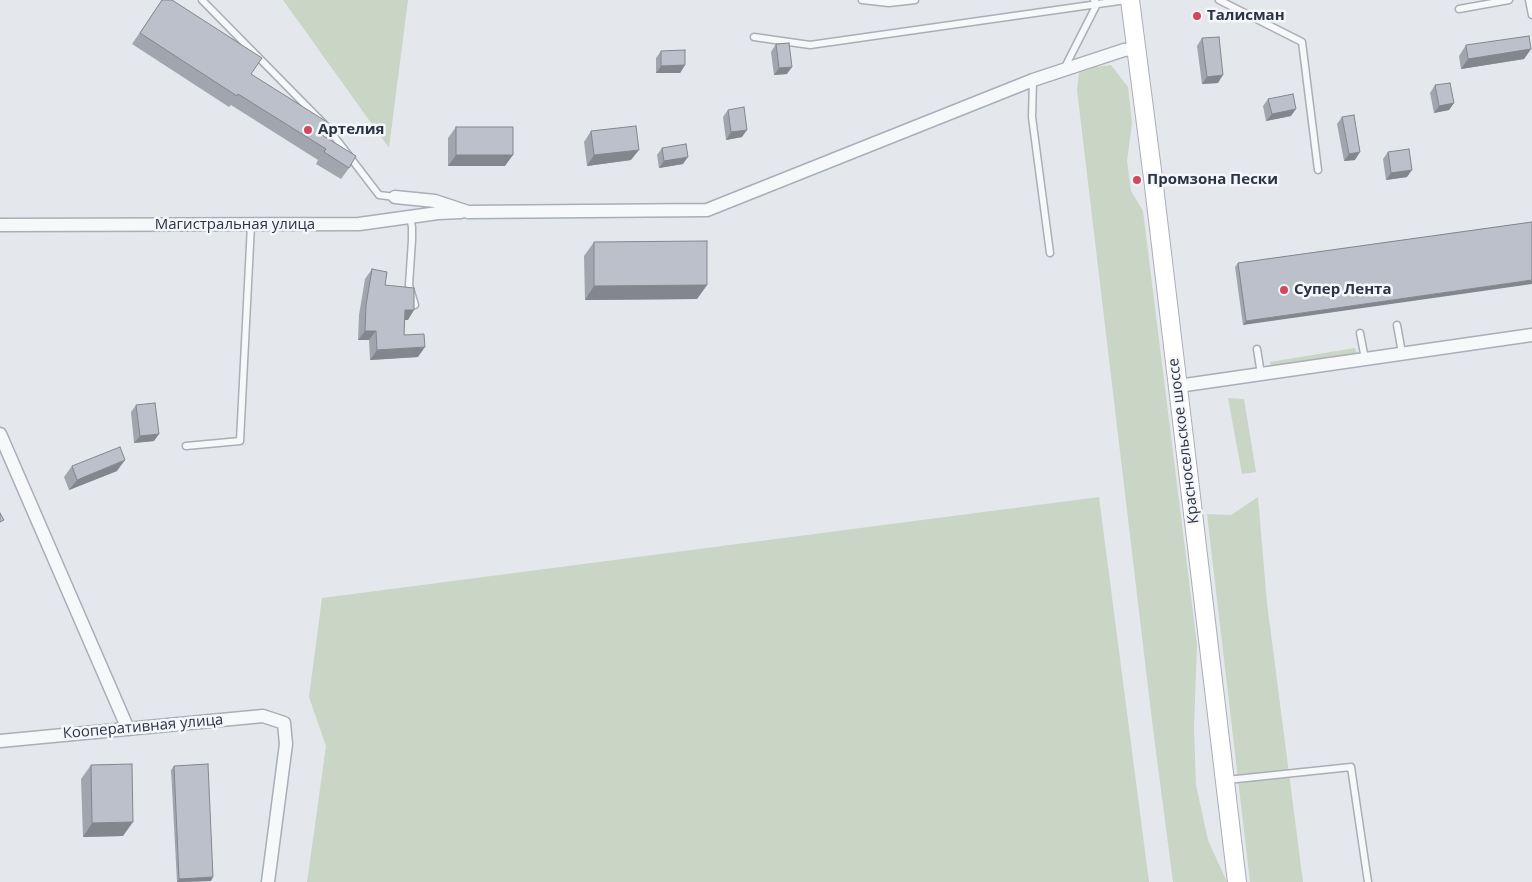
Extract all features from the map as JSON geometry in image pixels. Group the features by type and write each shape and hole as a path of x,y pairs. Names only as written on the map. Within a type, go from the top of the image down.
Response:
{"main road":[{"name":"Красносельское шоссе","path":"1128,0 1136,49 1178,386 1237,882"}],"street":[{"path":"395,197 435,201 468,212 707,210 1033,80 1124,50 1136,49"},
{"name":"Магистральная улица","path":"0,225 359,224 468,212"},
{"path":"1178,386 1532,335"},
{"path":"0,434 128,729"},
{"name":"Кооперативная улица","path":"0,741 263,716 284,723 286,744 268,882"}],"lane":[{"path":"202,0 327,127 379,195 395,197"},
{"path":"862,0 889,3 915,0"},
{"path":"754,37 810,45 1096,2 1128,0"},
{"path":"1219,0 1302,42 1318,170"},
{"path":"1459,9 1509,0"},
{"path":"1530,0 1532,15"},
{"path":"1063,71 1096,2"},
{"path":"1033,80 1032,117 1050,253"},
{"path":"410,217 412,240 409,285 416,305"},
{"path":"186,446 240,441 251,225"},
{"path":"1397,325 1402,353"},
{"path":"1360,333 1365,359"},
{"path":"1257,349 1261,374"},
{"path":"1225,780 1351,767 1368,882"}],"green space":[{"path":"283,0 408,0 389,148"},
{"path":"1111,65 1128,87 1132,123 1127,161 1131,191 1143,211 1197,645 1194,727 1196,785 1208,840 1227,882 1173,882 1077,90 1079,73 1096,67"},
{"path":"1355,348 1357,354 1271,368 1270,362"},
{"path":"1228,398 1244,399 1256,472 1242,474"},
{"path":"1099,497 1149,882 307,882 326,746 309,697 322,598"},
{"path":"1258,497 1267,603 1303,882 1250,882 1207,514 1231,515"}],"building":[{"path":"162,0 172,0 262,58 251,74 327,122 319,133 356,156 349,168 324,152 326,149 238,94 237,96 140,33"},
{"path":"1529,36 1531,49 1468,59 1466,45"},
{"path":"1219,37 1223,75 1207,77 1202,38"},
{"path":"789,43 792,67 779,68 776,44"},
{"path":"685,50 685,65 661,66 661,51"},
{"path":"1450,83 1454,103 1439,106 1435,85"},
{"path":"1293,94 1296,109 1272,114 1268,99"},
{"path":"744,107 747,130 731,132 728,110"},
{"path":"1354,115 1360,152 1349,154 1342,117"},
{"path":"636,126 639,150 594,155 591,131"},
{"path":"456,127 513,127 513,155 456,155"},
{"path":"686,144 688,157 664,161 662,148"},
{"path":"1409,149 1412,170 1391,173 1388,152"},
{"path":"1532,222 1532,280 1246,321 1238,263"},
{"path":"707,241 707,285 594,286 594,242"},
{"path":"372,269 387,272 385,285 414,288 414,310 405,310 404,335 424,334 425,347 377,350 376,331 365,331 366,305"},
{"path":"155,403 159,434 140,436 136,405"},
{"path":"120,447 125,460 77,480 72,466"},
{"path":"0,513 4,520 0,522"},
{"path":"132,764 133,822 92,823 91,765"},
{"path":"208,764 213,877 179,879 174,766"}],"place":[{"name":"Талисман","path":"1197,16"},
{"name":"Артелия","path":"308,130"},
{"name":"Промзона Пески","path":"1137,180"},
{"name":"Супер Лента","path":"1284,290"}]}
